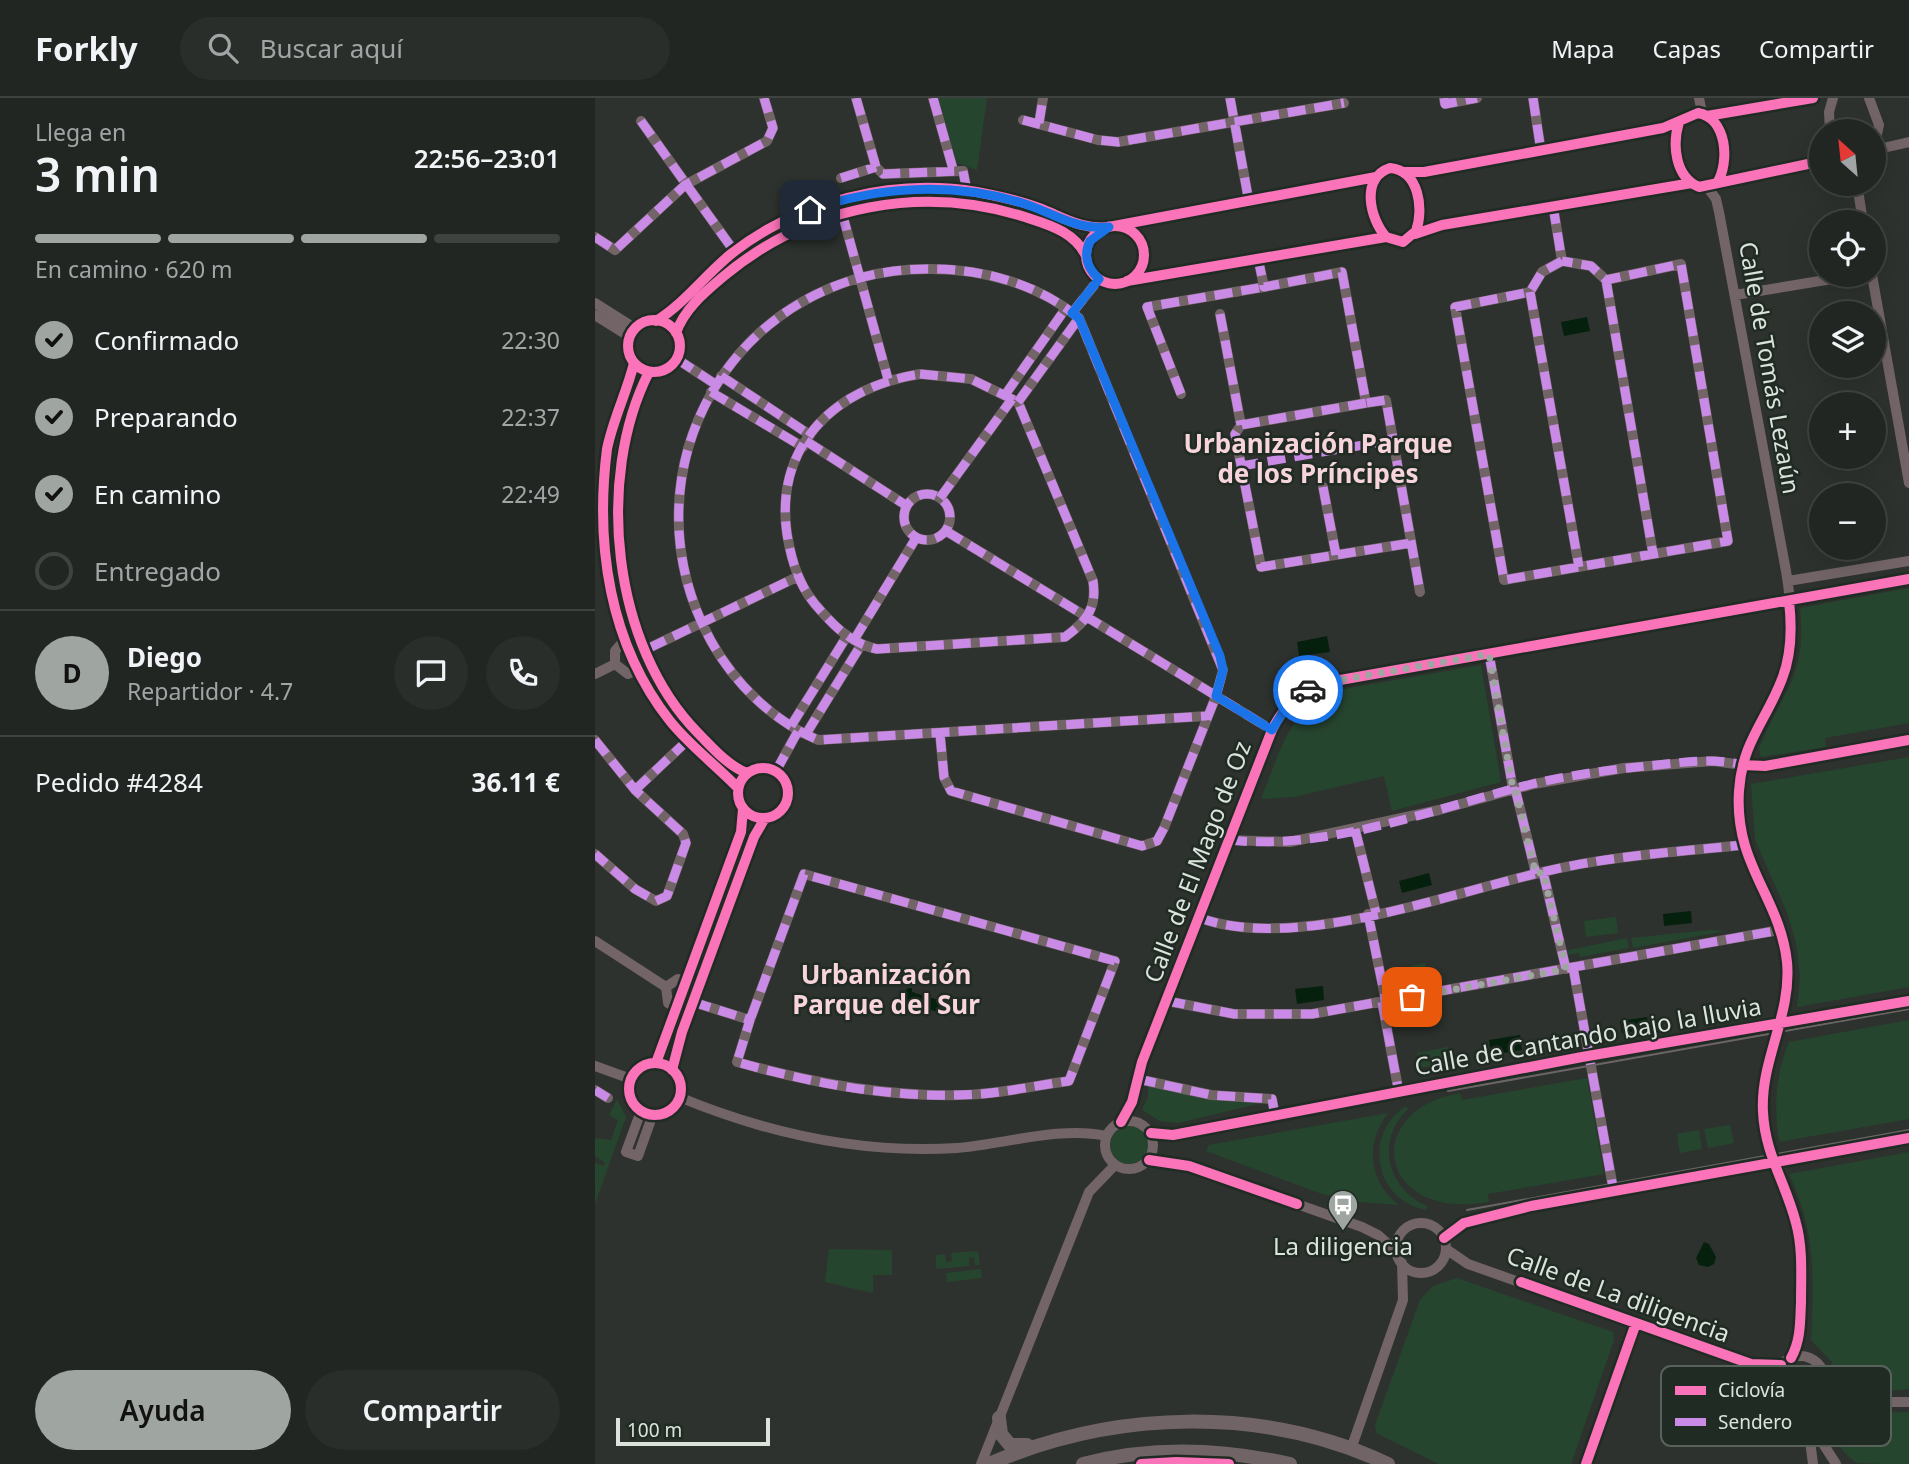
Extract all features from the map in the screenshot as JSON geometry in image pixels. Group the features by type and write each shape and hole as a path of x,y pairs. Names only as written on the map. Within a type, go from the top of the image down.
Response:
{"main road":[{"path":"999,1418 1001,1434 1010,1445 1039,1445"},
{"path":"988,1464 1039,1445 1101,1429 1183,1421 1271,1428 1351,1449 1388,1464"},
{"path":"1083,1464 1107,1458 1172,1452 1244,1455 1290,1464"}],"street":[{"path":"595,237 615,250 685,185 771,138 773,128 764,98"},
{"path":"856,98 876,167 883,174 953,169 963,171 967,191"},
{"path":"933,98 953,169"},
{"path":"1039,123 1043,98"},
{"path":"1230,98 1249,202"},
{"path":"1444,98 1445,104 1477,98"},
{"path":"1533,98 1541,150"},
{"path":"1699,98 1705,115 1721,136 1725,152 1712,185"},
{"path":"656,321 668,324 676,333 680,349 677,359 662,371 649,372 634,363 629,350 633,333 674,309 734,251 792,217 851,197 906,189 967,191 1038,208 1079,226 1111,226 1376,177 1390,168 1403,172 1424,172 1663,128 1689,115 1705,115 1813,98"},
{"path":"1830,119 1833,98"},
{"path":"1869,98 1877,119"},
{"path":"1023,120 1098,140 1118,142 1235,123 1324,102 1344,103"},
{"path":"641,121 734,251"},
{"path":"1679,122 1676,154 1682,171 1692,183"},
{"path":"1887,146 1909,142"},
{"path":"676,333 685,314 699,299 753,254 796,230 842,213 906,202 935,201 987,207 1046,224 1078,241 1092,273 1108,283 1386,237 1403,242 1415,234 1442,225 1692,183 1712,185 1809,164"},
{"path":"841,177 876,167"},
{"path":"1403,172 1415,188 1419,201 1420,218 1415,234"},
{"path":"1376,177 1371,209 1386,237"},
{"name":"Calle de Tomás Lezaún","path":"1712,185 1788,581 1790,644 1784,673 1750,740 1743,765 1738,803 1743,845 1780,930 1788,981 1782,1023 1768,1065 1763,1093 1765,1131 1773,1164 1789,1201 1799,1236 1800,1334 1786,1361"},
{"path":"1553,206 1562,261"},
{"path":"842,213 888,379"},
{"path":"1086,256 1094,234 1111,226 1132,232 1143,248 1141,267 1127,281"},
{"path":"1258,258 1264,287"},
{"path":"1579,567 1530,292 1542,272 1562,261 1591,267 1606,280 1653,554"},
{"path":"1530,292 1455,307 1504,580 1728,541 1681,264 1606,280"},
{"path":"940,734 944,777 951,791 1142,846 1157,841 1164,828 1216,696 1223,670 1220,656 1072,313 998,277 964,270 895,269 860,275 809,297 767,325 715,384 696,424 681,475 678,504 680,548 687,582 702,624 720,657 769,711 798,731 818,740 1207,716"},
{"path":"1181,394 1147,307 1342,272 1366,403"},
{"path":"940,498 1099,279"},
{"path":"1735,295 1809,283"},
{"path":"1874,287 1909,483"},
{"path":"595,303 633,333"},
{"path":"1012,399 1072,313"},
{"path":"1220,314 1241,425 1235,434 1261,568 1412,543"},
{"path":"595,315 633,333"},
{"path":"677,359 907,506"},
{"path":"634,363 610,437 598,498 606,582 625,642 639,671 669,719 687,741 738,788 743,809 741,832 656,1063"},
{"path":"649,372 632,404 616,464 612,514 619,581 665,691 690,725 726,760 747,773"},
{"path":"921,374 950,375 971,379 1012,399 1093,581 1095,597 1088,619 1065,637 877,649 854,641 809,599 797,577 784,514 789,482 806,441 817,424 843,400 888,379 921,374"},
{"path":"715,384 806,441"},
{"path":"1241,425 1386,400 1420,592"},
{"path":"1322,487 1336,555"},
{"path":"925,494 940,498 950,517 946,531 935,539 916,538 904,520 907,506 925,494"},
{"path":"946,531 1272,730"},
{"path":"775,771 916,538"},
{"path":"1788,581 1909,561"},
{"path":"625,642 646,650 797,577"},
{"name":"Calle de El Mago de Oz","path":"1121,1122 1131,1107 1137,1079 1272,730 1286,707 1315,687 1909,579"},
{"path":"798,731 854,641"},
{"path":"615,664 615,651 625,642"},
{"path":"639,671 646,650"},
{"path":"1489,654 1514,789 1569,968 1590,1056 1614,1193"},
{"path":"615,664 628,674 639,671"},
{"path":"595,674 615,664"},
{"path":"595,740 635,790 685,837 685,846 667,896 661,901 648,899 595,854"},
{"path":"1229,839 1290,842 1355,829 1514,789 1624,768 1713,761 1765,766 1909,740"},
{"path":"635,790 687,741"},
{"path":"738,788 747,773 759,768 775,771 786,783 788,798 780,812 765,818 753,816 743,809"},
{"path":"673,1070 693,1001 754,837 765,818"},
{"path":"1355,829 1372,914 1399,1093"},
{"path":"1200,918 1231,927 1271,931 1372,914 1539,873 1619,858 1743,845"},
{"path":"804,874 1115,961 1069,1081 959,1096 899,1093 797,1079 737,1062 750,1020 804,874"},
{"path":"1167,1001 1210,1012 1254,1016 1312,1014 1780,930"},
{"path":"595,941 666,988 668,1003 677,1010"},
{"path":"666,988 678,979 688,981"},
{"path":"688,981 693,1001"},
{"path":"677,1010 693,1001 750,1020"},
{"name":"Calle de Cantando bajo la lluvia","path":"1151,1133 1173,1135 1590,1056 1909,1001"},
{"path":"656,1063 673,1070 680,1084 679,1097 670,1110 647,1112 631,1097 631,1079 640,1068 656,1063"},
{"path":"595,1066 631,1079"},
{"path":"1137,1079 1211,1095 1272,1099 1275,1115"},
{"path":"595,1090 608,1098"},
{"path":"679,1097 767,1128 884,1147 943,1149 1074,1134 1107,1136"},
{"path":"1149,1160 1154,1145 1151,1133 1139,1122 1121,1122 1107,1136 1105,1150 1115,1165 1132,1169 1149,1160 1189,1166 1355,1224 1378,1235 1397,1252 1402,1264 1403,1300 1351,1449"},
{"path":"1402,1264 1410,1270 1426,1273 1440,1265 1445,1244 1464,1223 1531,1206 1909,1138"},
{"path":"988,1464 999,1418 1089,1192 1115,1165"},
{"path":"1397,1252 1400,1235 1413,1224 1430,1225 1445,1244"},
{"name":"Calle de La diligencia","path":"1445,1244 1468,1264 1751,1364 1786,1361"},
{"path":"1586,1464 1636,1323"},
{"path":"1783,1366 1786,1361 1805,1357 1818,1366"},
{"path":"1891,1402 1909,1402"},
{"path":"1811,1446 1812,1464"},
{"path":"1825,1446 1836,1464"}],"shaded area":[{"path":"938,98 987,98 977,170 957,163"},
{"path":"1587,317 1590,331 1564,336 1561,322"},
{"path":"1909,588 1909,723 1825,738 1826,747 1761,757 1759,749 1796,669 1800,652 1800,608"},
{"path":"1327,636 1330,652 1299,656 1297,642"},
{"path":"1481,665 1501,782 1392,811 1384,776 1294,797 1261,799 1288,734 1308,707 1322,697 1339,690"},
{"path":"1909,757 1909,987 1797,1007 1800,976 1796,943 1788,915 1755,840 1751,784"},
{"path":"1429,873 1432,885 1402,893 1399,881"},
{"path":"1691,911 1692,923 1664,926 1663,914"},
{"path":"1616,917 1618,933 1586,937 1584,921"},
{"path":"1710,930 1726,931 1633,948 1631,938"},
{"path":"1627,938 1629,948 1580,957 1579,953 1565,955 1564,951"},
{"path":"1425,963 1429,979 1397,985 1394,970"},
{"path":"1323,986 1324,1000 1297,1004 1295,989"},
{"path":"908,988 912,988 912,992 942,1001 938,1012 908,1004 907,1008 899,997"},
{"path":"1647,1017 1649,1029 1622,1033 1620,1021"},
{"path":"1909,1020 1909,1119 1779,1142 1777,1091 1789,1042"},
{"path":"1520,1035 1522,1050 1491,1055 1489,1040"},
{"path":"1448,1047 1450,1063 1420,1068 1417,1053"},
{"path":"1587,1078 1604,1174 1488,1194 1489,1202 1451,1204 1423,1196 1404,1181 1395,1161 1396,1140 1407,1120 1428,1103 1460,1093 1462,1100"},
{"path":"1148,1084 1266,1102 1178,1123 1160,1121 1142,1110 1148,1096"},
{"path":"617,1099 626,1117 595,1204 595,1163 604,1166 605,1163 595,1156 595,1138 611,1140 618,1120 609,1115"},
{"path":"1406,1106 1408,1109 1391,1135 1390,1163 1403,1188 1427,1206 1426,1210 1408,1204 1395,1193 1385,1180 1380,1165 1384,1133 1392,1118"},
{"path":"1388,1113 1376,1137 1373,1162 1381,1185 1399,1205 1359,1202 1322,1194 1206,1151 1209,1145"},
{"path":"1730,1125 1734,1143 1708,1148 1704,1129"},
{"path":"1129,1126 1142,1132 1148,1145 1142,1158 1129,1164 1116,1158 1110,1145 1116,1132"},
{"path":"1699,1130 1702,1149 1680,1153 1677,1134"},
{"path":"1909,1152 1909,1389 1891,1390 1891,1366 1833,1366 1811,1340 1813,1296 1809,1235 1789,1174"},
{"path":"1704,1242 1709,1244 1716,1257 1714,1264 1708,1267 1699,1265 1696,1258"},
{"path":"829,1249 892,1250 892,1275 873,1275 873,1293 825,1282"},
{"path":"978,1251 980,1265 975,1265 974,1257 969,1258 969,1266 936,1269 936,1255 945,1254 946,1262 952,1261 951,1253"},
{"path":"981,1269 982,1278 947,1282 946,1273"},
{"path":"1457,1278 1613,1332 1614,1340 1571,1464 1439,1464 1376,1433 1375,1425 1420,1300 1433,1286"},
{"path":"1891,1412 1909,1412 1909,1464 1858,1463 1840,1446 1891,1446"}],"tram line":[{"path":"1448,1091 1909,1009"},
{"path":"1467,1210 1909,1130"}],"marked path":[{"path":"595,237 615,250 685,185 767,141 773,128 764,98"},
{"path":"856,98 876,167 883,174 963,171 967,191"},
{"path":"933,98 953,169"},
{"path":"1039,123 1043,98"},
{"path":"1230,98 1249,202"},
{"path":"1444,98 1445,104 1477,98"},
{"path":"1533,98 1541,151"},
{"path":"1023,120 1098,140 1118,142 1344,103"},
{"path":"641,121 734,251"},
{"path":"841,178 876,167"},
{"path":"1553,206 1562,261 1542,272 1530,292 1455,307 1504,580 1728,541 1681,264 1606,280 1591,266 1562,261"},
{"path":"842,213 888,379"},
{"path":"1258,258 1264,287 1342,272 1366,403 1386,400 1420,592"},
{"path":"940,734 944,777 951,791 1142,846 1157,841 1164,828 1216,696 1223,670 1079,318 1046,296 1009,281 970,272 931,269 862,277 801,302 751,341 713,390 688,448 679,511 686,576 711,641 732,672 771,712 818,740 1207,716"},
{"path":"1072,313 1099,279"},
{"path":"1606,280 1653,554"},
{"path":"1181,394 1147,307 1264,287"},
{"path":"1530,292 1579,567"},
{"path":"1005,395 1066,308"},
{"path":"1220,314 1241,425"},
{"path":"1018,402 1079,318"},
{"path":"677,359 715,384"},
{"path":"920,374 971,379 1018,402 1093,581 1094,591 1089,613 1065,637 877,649 853,640 839,630 814,603 802,585 789,545 786,502 791,473 801,447 817,425 862,392 890,381 920,374"},
{"path":"721,376 810,435"},
{"path":"711,392 803,447"},
{"path":"940,498 1012,399"},
{"path":"1366,403 1241,425 1235,434 1261,567 1411,543"},
{"path":"1241,466 1393,440"},
{"path":"806,441 907,506"},
{"path":"1323,487 1336,555"},
{"path":"927,494 943,501 950,517 943,533 927,540 911,533 904,517 911,501 927,494"},
{"path":"946,531 1272,730"},
{"path":"854,640 916,538"},
{"path":"649,648 797,577"},
{"path":"791,726 847,636"},
{"path":"806,734 861,645"},
{"path":"1489,654 1513,789"},
{"path":"776,771 798,731"},
{"path":"595,740 635,790 683,834 686,843 667,896 656,901 635,889 595,854"},
{"path":"635,790 687,741"},
{"path":"1229,840 1267,842 1344,833 1532,784 1589,773 1695,761 1743,765"},
{"path":"1515,788 1536,874"},
{"path":"1355,829 1376,913"},
{"path":"1200,918 1238,927 1280,928 1325,924 1371,916 1592,862 1743,845"},
{"path":"1543,872 1566,969"},
{"path":"693,1002 750,1020 737,1062 818,1082 874,1091 930,1095 985,1094 1069,1081 1115,961 804,874 750,1020"},
{"path":"1368,914 1386,1002"},
{"path":"1167,1001 1234,1014 1312,1014 1780,930"},
{"path":"1573,967 1614,1193"},
{"path":"1382,1002 1399,1093"},
{"path":"1138,1079 1211,1095 1272,1099 1275,1115"},
{"path":"595,1090 608,1098"}],"cycle path":[{"path":"1707,116 1813,98"},
{"path":"1404,172 1424,172 1663,128 1698,113 1715,123 1723,142 1724,164 1717,183"},
{"path":"1679,122 1677,159 1685,176 1699,187 1809,164"},
{"path":"1390,168 1400,170 1413,183 1419,202 1416,231 1403,242 1386,237 1372,210 1371,189 1374,180 1390,168"},
{"path":"1114,226 1376,177"},
{"path":"1415,234 1442,225 1692,183"},
{"path":"656,321 676,306 731,254 757,236 816,207 880,191 945,188 977,192 1024,203 1081,225 1109,227"},
{"path":"676,333 684,316 703,295 757,252 793,232 831,217 870,207 910,202 991,208 1055,228 1070,236 1086,256"},
{"path":"1115,226 1131,231 1139,239 1144,255 1139,271 1131,279 1115,284 1099,279 1091,271 1086,255 1091,239 1099,231 1115,226"},
{"path":"1127,281 1386,237"},
{"path":"654,320 664,322 672,328 678,336 680,346 678,356 672,364 664,370 654,372 644,370 636,364 630,356 628,346 630,336 636,328 644,322 654,320"},
{"path":"634,363 607,449 603,521 611,592 620,626 649,691 678,730 738,788"},
{"path":"649,372 632,414 622,461 618,510 621,560 630,608 646,655 669,697 715,750 733,766 747,773"},
{"path":"1121,1122 1132,1102 1142,1062 1272,730 1288,706 1303,694 1329,682 1909,579"},
{"path":"1789,601 1791,621 1788,660 1776,694 1745,759 1739,791 1739,817 1743,840 1776,918 1787,962 1785,1000 1766,1074 1763,1112 1768,1142 1792,1209 1800,1242 1800,1324 1797,1344 1791,1358"},
{"path":"1743,765 1765,766 1909,740"},
{"path":"763,768 781,775 788,793 781,811 763,818 745,811 738,793 745,775 763,768"},
{"path":"656,1063 741,832 743,809"},
{"path":"672,1070 682,1032 754,837 765,818"},
{"path":"1151,1133 1173,1135 1582,1057 1909,1001"},
{"path":"655,1063 665,1065 673,1071 679,1079 681,1089 679,1099 673,1107 665,1113 655,1115 645,1113 637,1107 631,1099 629,1089 631,1079 637,1071 645,1065 655,1063"},
{"path":"1444,1238 1464,1223 1531,1206 1909,1138"},
{"path":"1149,1160 1189,1166 1297,1204"},
{"path":"1521,1282 1751,1364 1781,1365"},
{"path":"1586,1464 1636,1323"},
{"path":"1141,1464 1229,1464"}],"way so far":[{"path":"1308,690 1329,682 1489,654 1513,789 1536,874 1543,872 1566,969 1412,997"}],"place":[{"name":"La diligencia","path":"1343,1232"}],"district":[{"name":"Urbanización Parque de los Príncipes","path":"1318,459"},
{"name":"Urbanización Parque del Sur","path":"886,990"}],"route":[{"path":"810,210 851,197 879,192 906,189 967,191 1010,199 1079,226 1109,227 1094,234 1090,241 1086,256 1088,265 1099,279 1072,313 1079,318 1220,656 1223,670 1216,696 1272,730 1286,707 1308,690"}]}
